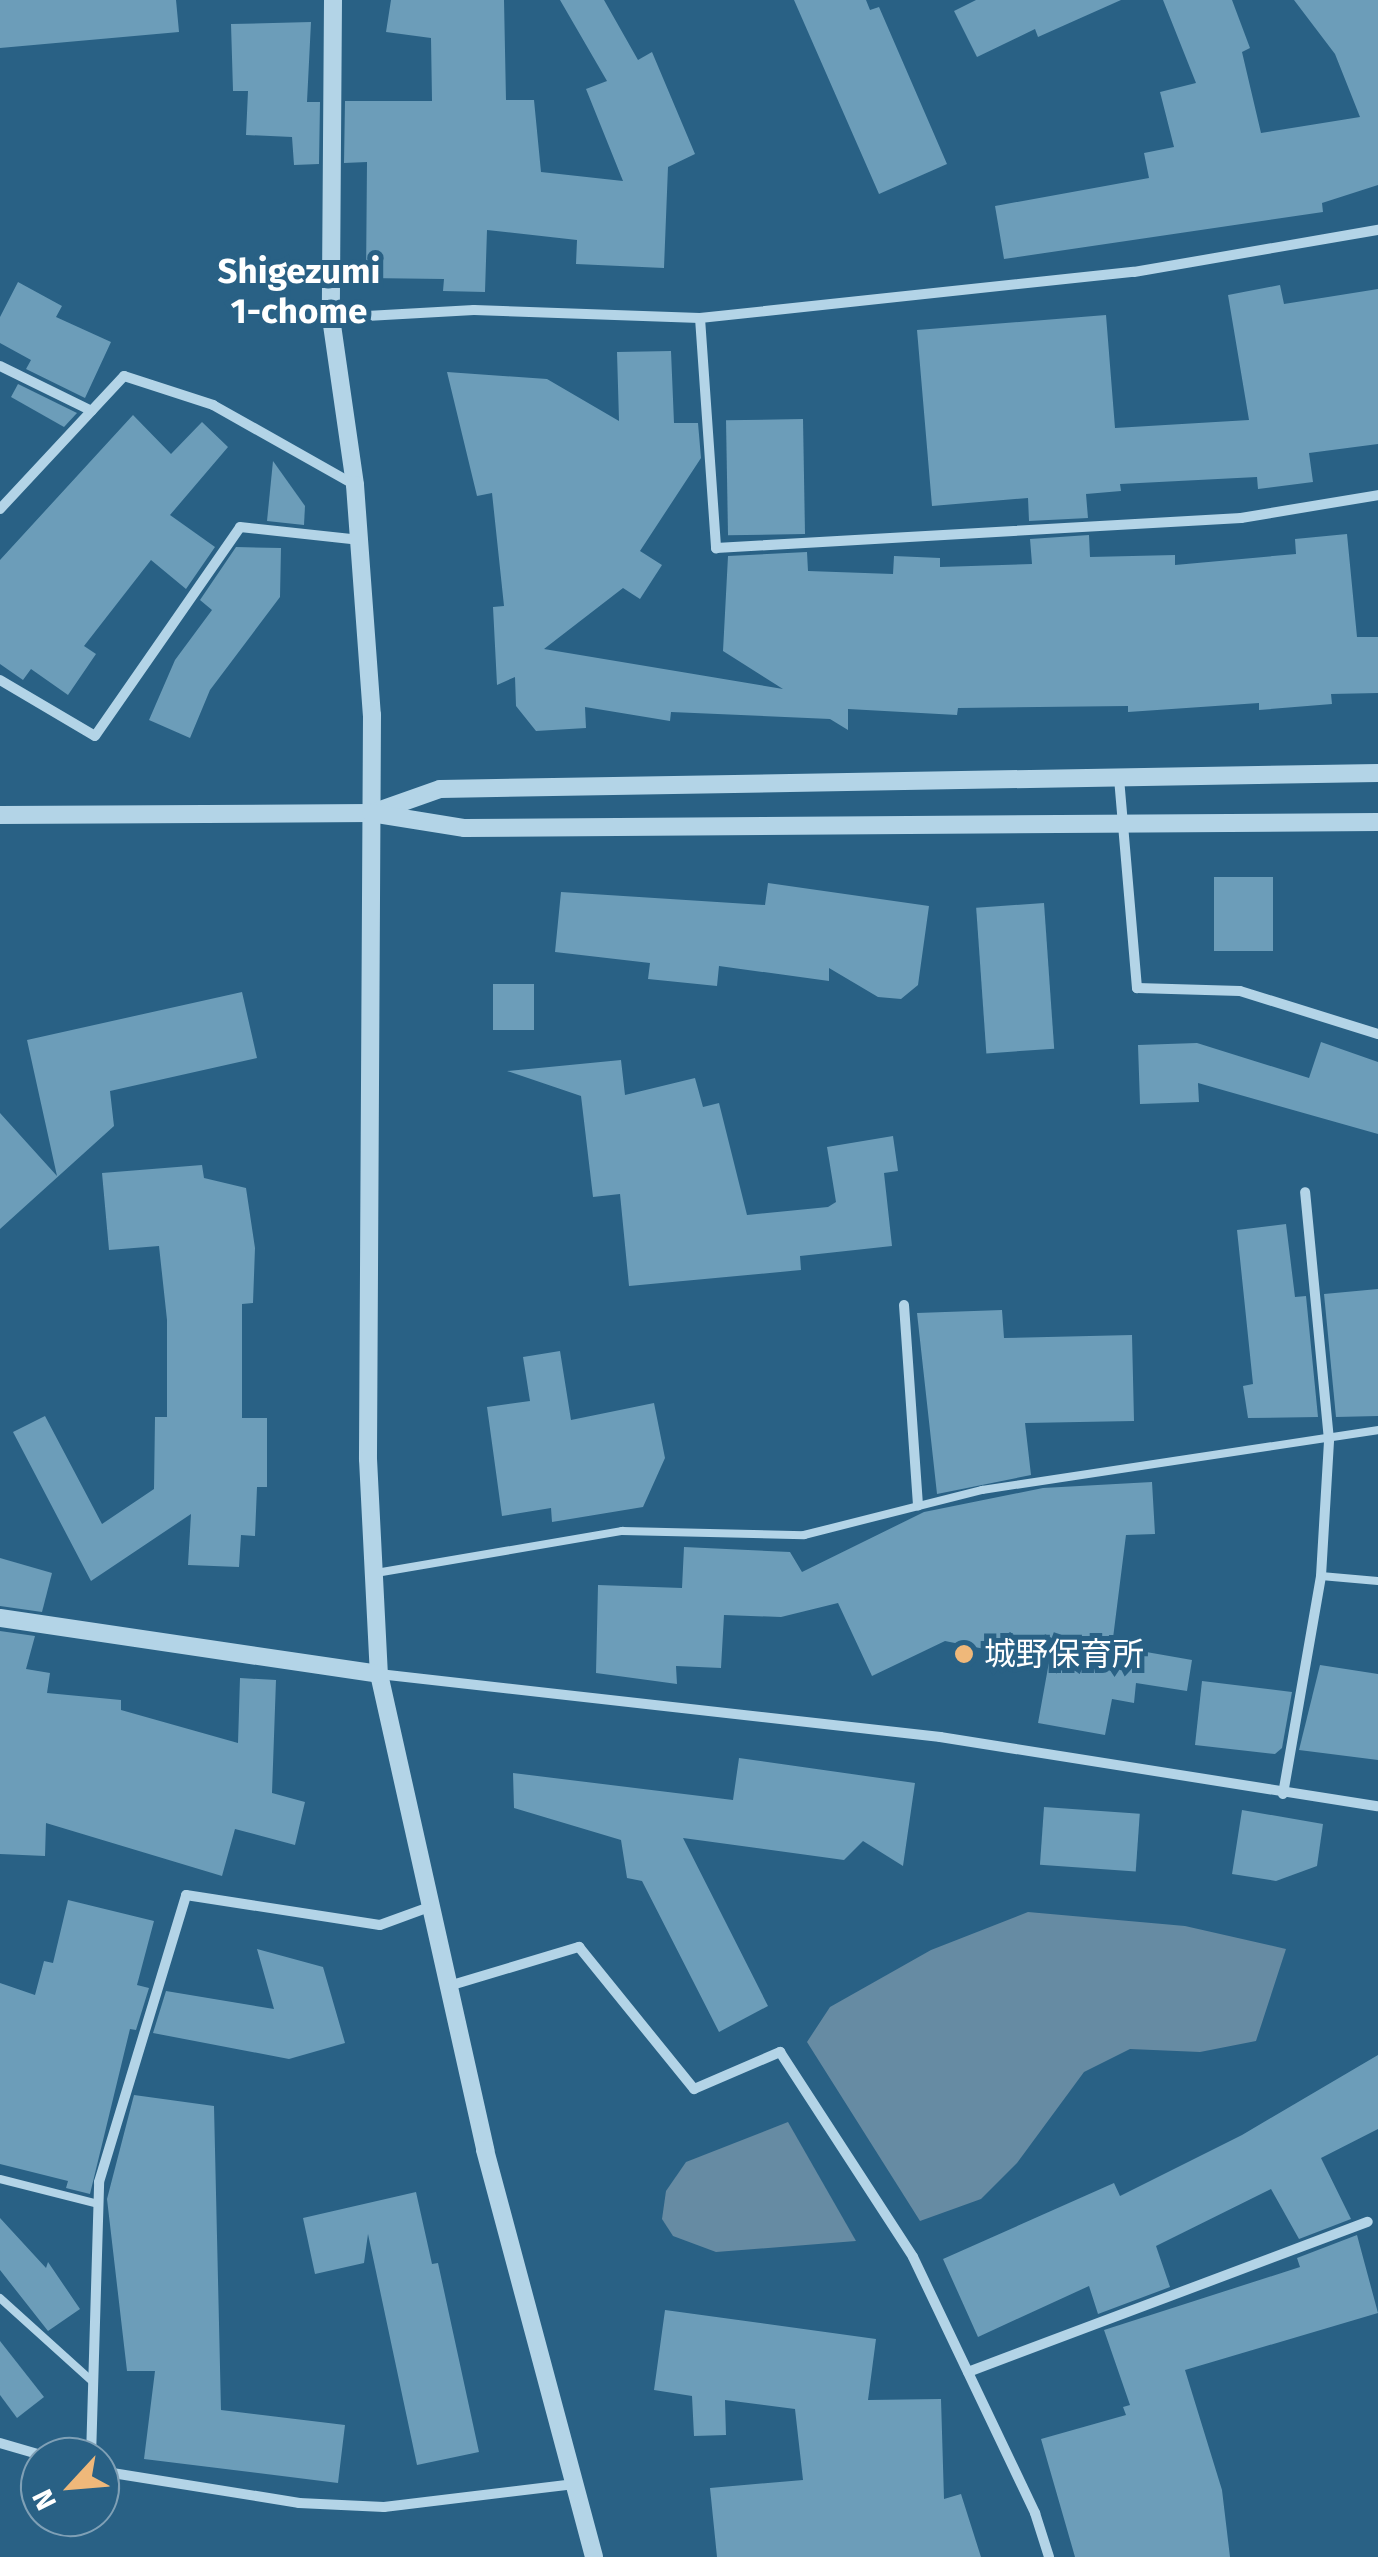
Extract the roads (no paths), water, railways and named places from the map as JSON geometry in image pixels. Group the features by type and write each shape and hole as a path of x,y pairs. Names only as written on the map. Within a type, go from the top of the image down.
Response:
{"street":[{"path":"334,0 331,318 356,485 372,813 368,1459 380,1674 486,2150 594,2557"},
{"path":"331,318 474,310 700,318 1134,272 1378,230"},
{"path":"700,318 716,548 1241,518 1378,495"},
{"path":"0,366 92,411"},
{"path":"0,510 124,376 213,405 356,485"},
{"path":"0,680 96,736 240,527 360,540"},
{"path":"372,813 440,789 1378,774"},
{"path":"1119,778 1137,988 1240,990 1378,1034"},
{"path":"0,815 372,813 465,828 1121,827 1378,822"},
{"path":"1283,1794 1321,1576 1329,1440 1305,1192"},
{"path":"904,1305 918,1506"},
{"path":"0,1618 380,1674 940,1737 1378,1806"},
{"path":"92,2437 99,2182 186,1895 380,1925 432,1906"},
{"path":"452,1984 579,1947 694,2089 780,2052 913,2257 1035,2513 1048,2557"},
{"path":"968,2372 1368,2222"},
{"path":"120,2473 299,2504 384,2507 575,2484"}],"lane":[{"path":"374,1573 622,1531 804,1535 982,1490 1378,1430"},
{"path":"1321,1576 1378,1582"},
{"path":"0,2179 98,2204"},
{"path":"0,2298 93,2382"}],"water":[{"path":"1028,1912 1185,1926 1286,1949 1256,2041 1200,2052 1130,2049 1084,2072 1017,2163 981,2199 920,2221 807,2042 830,2007 931,1950"},
{"path":"788,2122 856,2241 716,2252 673,2236 662,2219 666,2191 686,2162"}],"place":[{"name":"城野保育所","path":"964,1654"}],"district":[{"name":"Shigezumi 1-chome","path":"299,291"}]}
